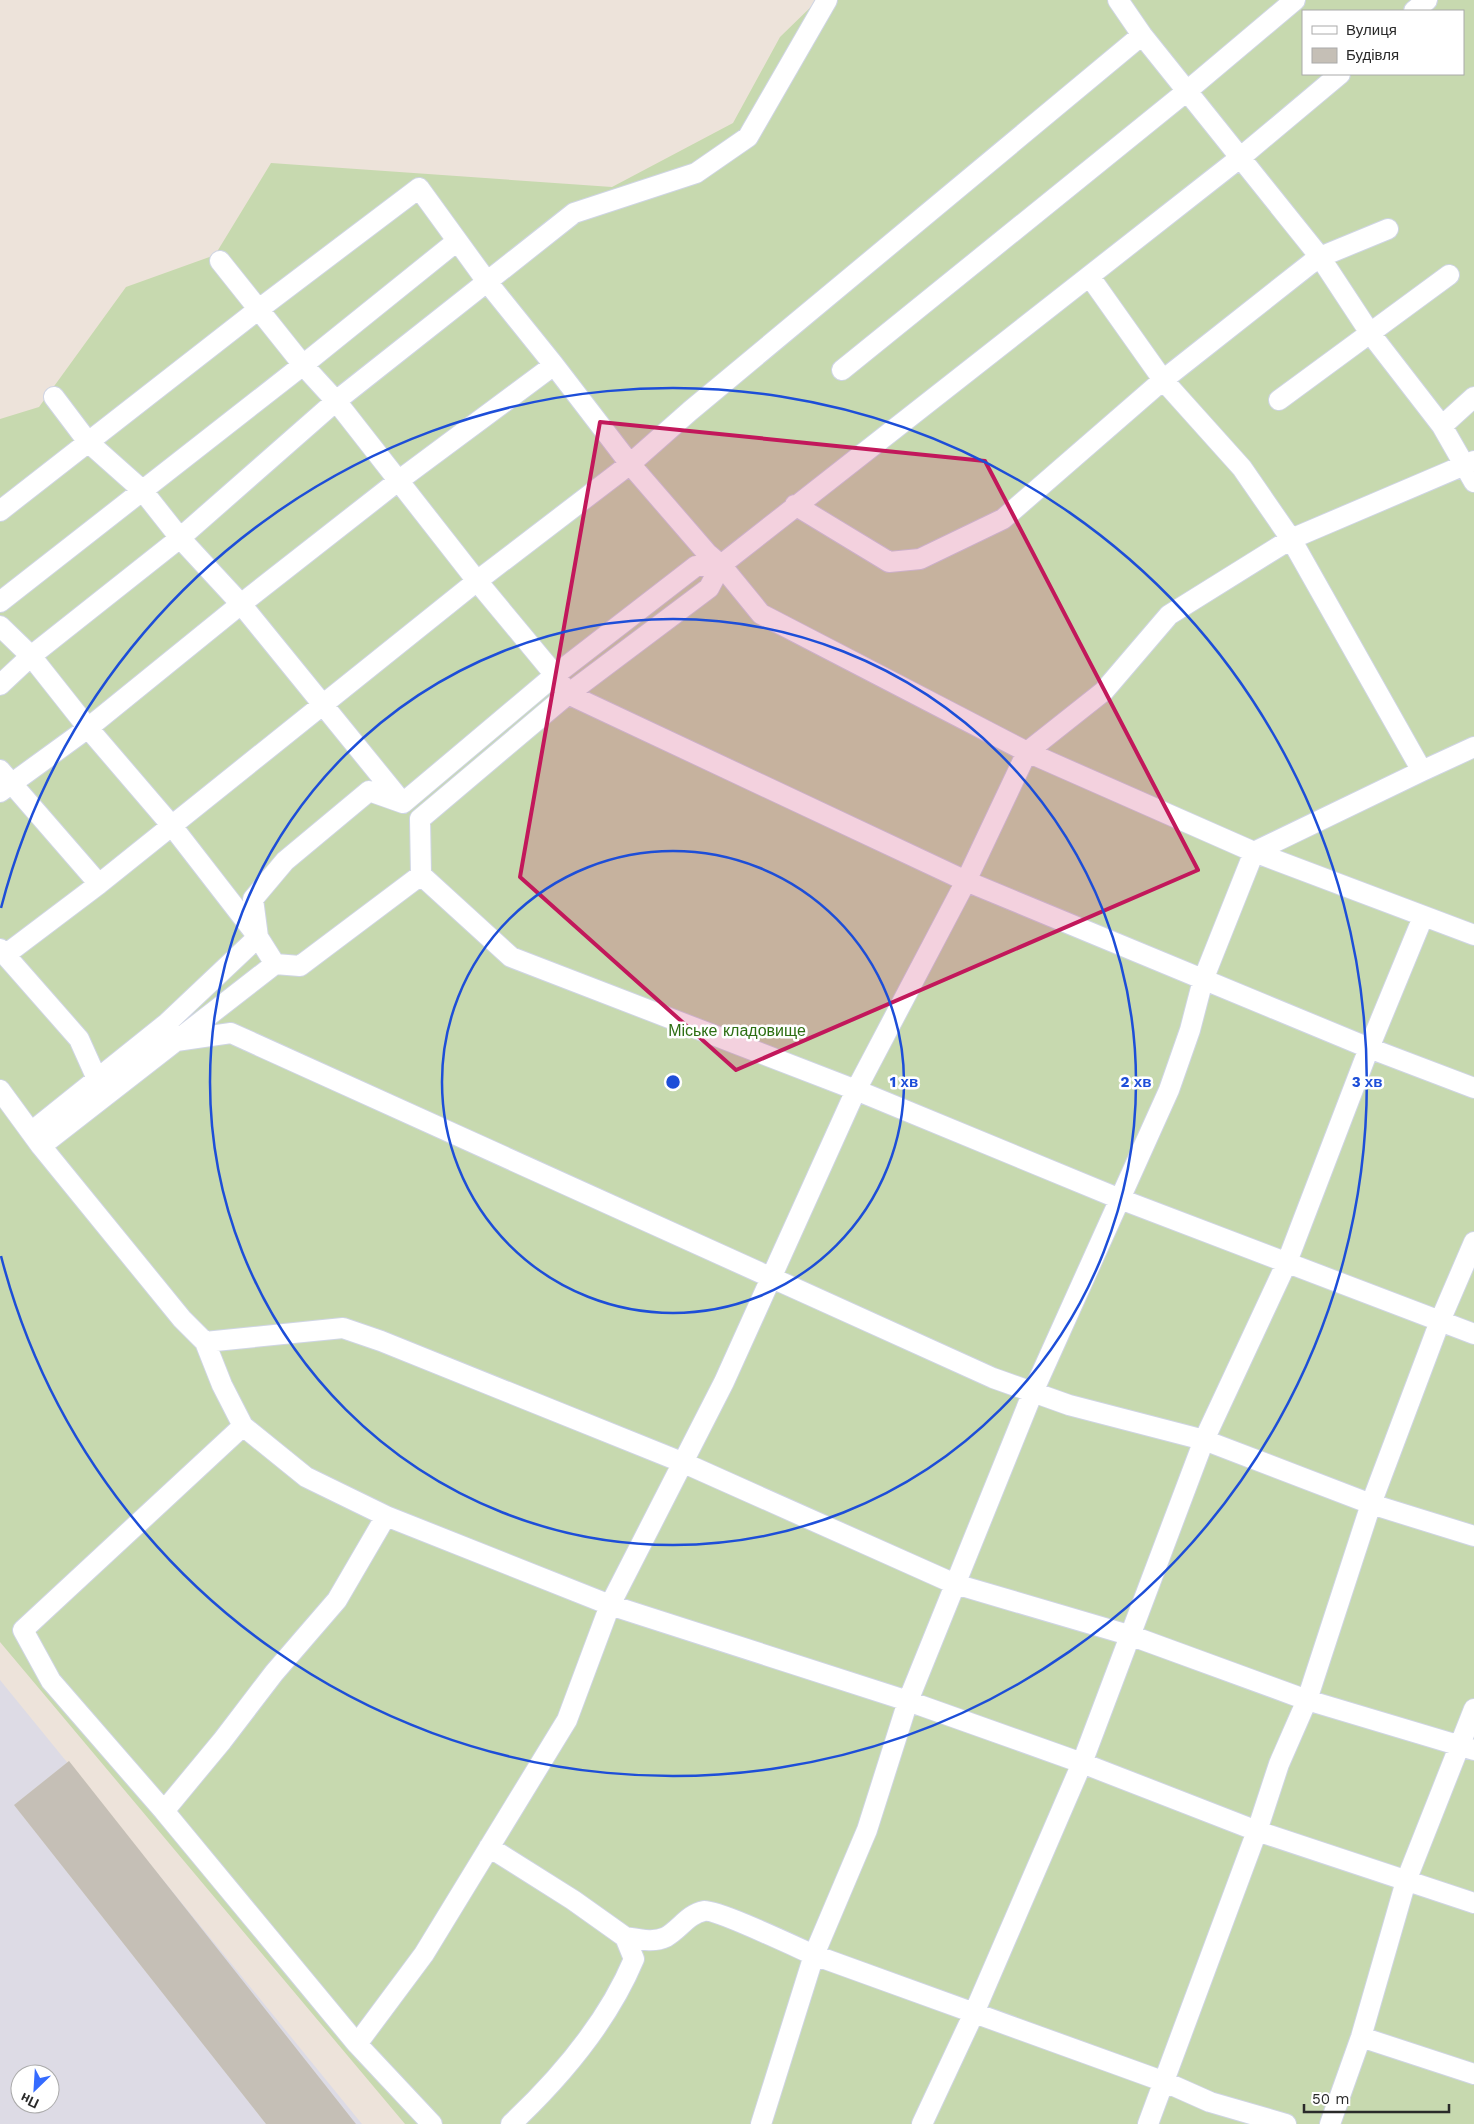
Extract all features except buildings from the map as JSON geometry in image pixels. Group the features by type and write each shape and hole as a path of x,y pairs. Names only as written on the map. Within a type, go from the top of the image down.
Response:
{"street":[{"path":"0,685 30,656 180,538 336,401 574,213 696,173 748,137 827,0"},
{"path":"358,2044 424,1954 567,1720 610,1606 724,1382 856,1090 966,881 1027,752 1104,690 1170,615 1291,539 1471,470 1442,426 1370,333 1320,257 1142,35 1118,0"},
{"path":"842,370 1187,91 1295,0"},
{"path":"1415,10 1427,0"},
{"path":"97,1079 79,1038 3,952 99,884 477,580 630,464 690,411 1142,35"},
{"path":"420,819 568,694 709,588 721,565 795,505 1090,277 1241,157 1339,75"},
{"path":"0,511 259,309 419,188 488,282 630,464 707,553 721,565 761,614 1027,752 1254,852 1474,935"},
{"path":"795,505 889,562 920,559 1003,518 1163,380 1320,257 1388,229"},
{"path":"0,602 303,365 457,241"},
{"path":"220,261 303,365 336,401 477,580 555,675 568,694 966,881 1369,1048 1474,1088"},
{"path":"1279,400 1449,275"},
{"path":"1090,277 1163,380 1242,468 1291,539 1422,770"},
{"path":"99,884 4,781 88,728 241,604 398,481 554,365"},
{"path":"54,397 88,442 142,490 180,538 241,604 403,803 420,819 421,875 511,957 856,1090 1120,1199 1474,1334"},
{"path":"1442,426 1474,397"},
{"path":"403,803 555,675 696,566 721,565"},
{"path":"0,626 30,656 88,728 172,826 258,937 275,964"},
{"path":"764,2123 814,1955 867,1830 908,1701 1033,1392 1169,1090 1190,1030 1203,980 1254,852 1422,770 1474,747"},
{"path":"258,937 253,899 285,861 369,791 403,803"},
{"path":"36,1139 176,1041 275,964 300,966 421,875"},
{"path":"922,2124 974,2013 1082,1763 1132,1636 1204,1440 1287,1262 1369,1048 1423,917"},
{"path":"36,1139 97,1079 167,1023 258,937"},
{"path":"167,1023 176,1041"},
{"path":"176,1041 231,1033 993,1378 1069,1405 1204,1440 1371,1504 1474,1536"},
{"path":"0,1090 36,1139 182,1319 205,1342 222,1385 244,1426 306,1477 386,1516 610,1606 908,1701 1082,1763 1257,1832 1474,1903"},
{"path":"1148,2124 1257,1832 1279,1764 1307,1700 1371,1504 1440,1321 1474,1242"},
{"path":"205,1342 343,1328 381,1341 684,1463 955,1584 1132,1636 1307,1700 1467,1748"},
{"path":"244,1426 23,1630 51,1681 164,1811 358,2044 432,2124"},
{"path":"164,1811 222,1741 274,1673 337,1600 386,1516"},
{"path":"1330,2124 1361,2037 1406,1881 1467,1748 1474,1709"},
{"path":"489,1847 572,1900 625,1937 646,1940 665,1937 695,1914 707,1911 768,1934 814,1955 1165,2082 1210,2102 1286,2124"},
{"path":"511,2124 543,2094 607,2010 634,1959 625,1937"},
{"path":"1361,2037 1474,2074"}],"highlighted area":[{"path":"600,422 985,461 1198,870 736,1070 520,877"}],"shaded area":[{"path":"0,1680 362,2124 0,2124"}],"green space":[{"name":"Міське кладовище","path":"818,0 1474,0 1474,2124 405,2124 0,1642 0,419 39,407 126,287 215,255 271,163 612,187 733,123 780,37"}]}
